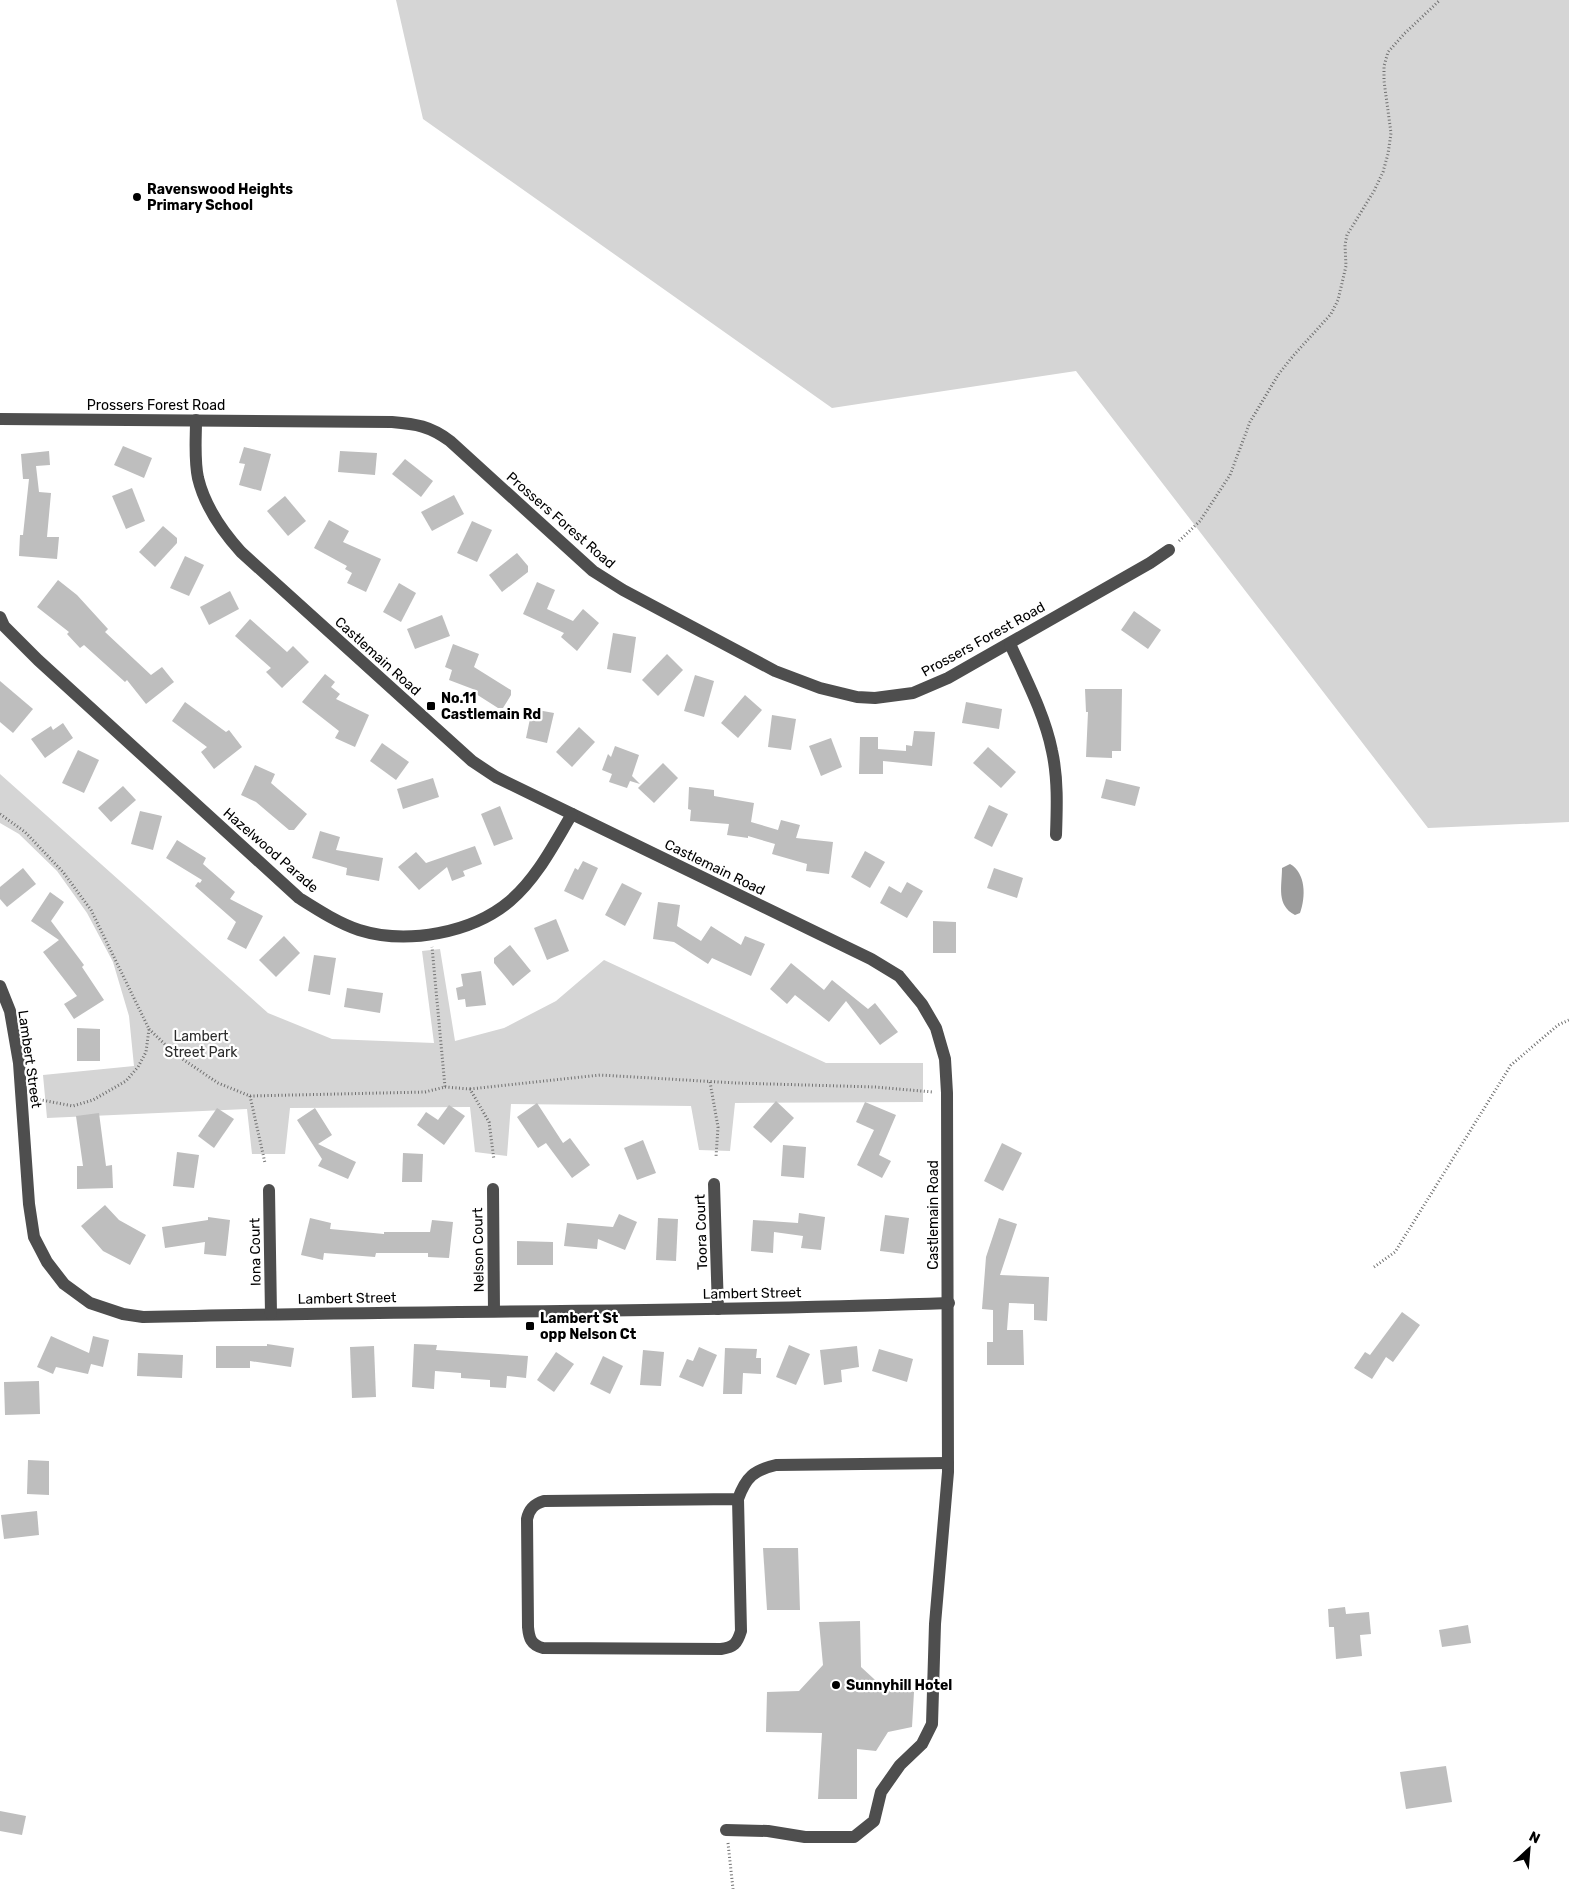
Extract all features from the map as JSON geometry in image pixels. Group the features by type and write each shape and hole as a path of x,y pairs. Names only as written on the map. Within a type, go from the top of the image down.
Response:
{"street":[{"name":"Prossers Forest Road","path":"0,419 392,422 421,425 430,428 450,441 578,559 607,581 747,657 797,680 857,697 875,698 914,693 948,678 1150,563 1169,550"},
{"name":"Castlemain Road","path":"196,420 198,479 215,520 241,552 472,760 496,776 572,814 871,958 899,976 922,1004 936,1028 945,1059 947,1093 949,1303 948,1468 935,1624 932,1724 922,1744 900,1765 881,1792 874,1821 854,1837 805,1837 768,1831 726,1830"},
{"name":"Hazelwood Parade","path":"0,617 4,626 38,660 299,898 326,915 360,930 396,936 432,936 459,928 486,916 510,901 531,879 572,814"},
{"path":"1010,644 1049,737 1053,752 1057,788 1056,835"},
{"name":"Lambert Street","path":"0,986 10,1011 19,1063 29,1204 34,1236 47,1262 64,1284 90,1303 123,1314 143,1317 494,1310 718,1309 949,1303"},
{"name":"Toora Court","path":"714,1184 718,1309"},
{"name":"Nelson Court","path":"492,1189 494,1310"},
{"name":"Iona Court","path":"269,1190 271,1314"},
{"path":"738,1499 544,1501 538,1503 528,1512 527,1519 528,1627 531,1640 536,1646 543,1648 722,1649 733,1647 738,1641 741,1631 738,1499 742,1486 750,1476 761,1469 776,1465 948,1468"}],"path":[{"path":"1169,550 1200,522 1230,475 1250,422 1278,375 1331,314 1338,300 1346,266 1345,245 1347,235 1374,191 1383,172 1388,154 1391,133 1384,82 1384,66 1388,52 1440,0"},
{"path":"0,814 25,832 63,872 91,910 148,1030 175,1054 218,1083 250,1096 425,1092 446,1087 470,1089 600,1075 710,1082 875,1087 935,1092"},
{"path":"432,945 446,1087"},
{"path":"1374,1267 1395,1252 1511,1065 1558,1025 1569,1020"},
{"path":"36,1099 73,1106 93,1100 126,1081 138,1067 146,1052 148,1030"},
{"path":"710,1082 718,1127 716,1157"},
{"path":"470,1089 489,1122 494,1160"},
{"path":"250,1096 265,1163"},
{"path":"726,1830 733,1889"}],"green space":[{"path":"396,0 1569,0 1569,822 1428,828 1076,371 832,408 423,119"},
{"name":"Lambert Street Park","path":"0,774 268,1013 332,1039 434,1043 422,951 440,949 455,1041 504,1028 556,1001 604,960 826,1063 923,1063 923,1102 735,1103 730,1151 699,1150 691,1106 511,1104 507,1156 475,1152 470,1107 290,1108 285,1154 252,1154 247,1109 47,1118 43,1075 134,1066 129,1016 113,962 87,913 57,871 19,834 0,823"}],"shaded area":[{"path":"1290,864 1302,879 1304,893 1300,913 1295,915 1285,906 1281,895 1282,868"}],"building":[{"path":"123,446 152,458 144,478 114,465"},
{"path":"244,447 271,454 261,491 239,485 245,464 239,463"},
{"path":"49,451 50,465 36,466 39,492 51,493 47,537 59,537 57,559 19,556 20,535 23,535 29,479 23,479 21,454"},
{"path":"340,451 377,453 375,475 338,472"},
{"path":"405,459 433,481 421,497 392,474"},
{"path":"132,488 145,521 126,529 112,496"},
{"path":"454,495 464,514 432,531 421,512"},
{"path":"285,496 306,521 288,536 267,511"},
{"path":"329,520 349,531 343,542 381,559 366,592 347,583 352,573 345,569 347,566 314,548"},
{"path":"472,521 492,530 477,562 457,553"},
{"path":"163,526 177,538 177,543 155,567 139,552"},
{"path":"517,553 528,566 528,572 502,592 489,575"},
{"path":"185,556 204,565 189,596 170,588"},
{"path":"58,580 77,595 108,629 105,632 151,675 162,667 174,682 146,704 127,680 125,682 84,645 80,648 67,634 69,632 37,607"},
{"path":"537,582 555,590 547,609 573,621 583,609 599,623 577,651 561,637 564,633 523,614"},
{"path":"399,583 416,593 401,622 383,612"},
{"path":"230,591 239,609 209,625 200,607"},
{"path":"1134,611 1161,630 1148,649 1121,630"},
{"path":"442,615 450,636 415,649 407,629"},
{"path":"250,619 287,652 293,646 309,662 282,688 266,672 271,668 235,636"},
{"path":"613,633 636,637 631,673 607,669"},
{"path":"453,644 479,654 474,667 511,690 511,695 503,708 498,708 476,694 478,691 449,680 452,670 445,667"},
{"path":"667,654 683,670 658,696 642,680"},
{"path":"325,674 335,682 331,687 340,694 336,699 369,715 355,747 335,738 339,731 302,702"},
{"path":"695,675 714,681 704,717 684,711"},
{"path":"0,681 33,709 13,733 0,722"},
{"path":"1085,689 1122,689 1121,751 1112,751 1112,758 1086,757 1088,712 1086,712"},
{"path":"745,695 762,710 738,738 721,723"},
{"path":"185,702 226,732 229,730 242,747 214,769 201,752 207,747 172,721"},
{"path":"966,702 1002,709 999,729 962,723"},
{"path":"532,709 554,713 547,743 526,738"},
{"path":"772,715 796,719 791,750 768,747"},
{"path":"63,723 73,738 45,758 31,739 51,726 53,730"},
{"path":"579,727 595,742 572,767 556,752"},
{"path":"914,731 935,732 932,766 883,761 883,774 859,774 860,737 878,737 878,749 906,751 906,745 912,746"},
{"path":"831,738 842,767 821,776 809,746"},
{"path":"382,743 409,762 396,780 370,761"},
{"path":"615,746 639,755 632,776 640,784 630,781 627,788 609,782 612,774 602,770 608,754 611,757"},
{"path":"988,747 1016,772 1001,788 973,763"},
{"path":"78,750 99,760 84,793 62,783"},
{"path":"663,763 678,778 654,803 638,788"},
{"path":"255,765 275,774 271,783 307,814 294,830 289,830 256,802 241,795"},
{"path":"433,778 439,797 403,809 397,789"},
{"path":"1106,779 1140,787 1135,806 1101,798"},
{"path":"123,786 136,800 111,822 98,808"},
{"path":"689,787 714,790 714,796 754,803 751,822 778,830 781,820 800,825 796,838 833,842 829,874 806,871 807,864 772,854 775,844 748,836 748,838 727,835 729,824 690,821 691,810 688,809"},
{"path":"989,805 1008,814 992,847 974,838"},
{"path":"500,806 513,839 494,846 481,814"},
{"path":"140,811 162,816 153,850 131,844"},
{"path":"320,831 340,837 336,850 383,858 379,881 346,875 347,868 312,858"},
{"path":"177,840 206,858 203,864 235,892 230,899 263,916 246,949 227,939 236,922 195,886 202,880 166,858"},
{"path":"475,846 482,864 463,871 465,876 452,881 447,867 419,890 398,867 416,852 426,863"},
{"path":"865,851 885,862 870,888 851,877"},
{"path":"583,861 598,868 583,900 564,891 575,868 578,870"},
{"path":"23,868 36,884 7,907 0,899 0,887"},
{"path":"994,868 1023,878 1017,898 987,888"},
{"path":"907,882 923,891 907,918 880,903 889,886 901,893"},
{"path":"622,883 642,893 625,926 605,915"},
{"path":"50,892 64,902 51,921 84,965 82,967 104,1000 74,1019 64,1004 77,996 43,952 59,940 31,921"},
{"path":"658,902 680,905 677,926 701,941 711,926 741,945 745,936 765,944 751,976 712,958 708,964 674,942 653,939"},
{"path":"556,919 569,951 547,960 534,928"},
{"path":"933,921 956,922 956,953 933,953"},
{"path":"284,936 300,953 276,977 259,960"},
{"path":"510,945 531,971 513,986 494,963 494,958"},
{"path":"314,955 336,958 330,995 308,991"},
{"path":"791,963 824,990 832,980 868,1009 875,1003 898,1032 880,1045 846,1001 829,1022 795,995 787,1004 770,989"},
{"path":"481,971 486,1005 466,1007 465,999 458,1000 456,988 463,986 461,974"},
{"path":"347,988 383,993 380,1013 344,1007"},
{"path":"77,1028 100,1029 100,1061 77,1061"},
{"path":"776,1101 794,1118 771,1143 753,1127"},
{"path":"865,1102 896,1115 879,1155 891,1161 882,1178 857,1165 874,1130 856,1122"},
{"path":"537,1103 563,1143 570,1138 590,1165 572,1178 546,1143 538,1148 517,1117"},
{"path":"449,1105 465,1116 444,1145 417,1125 426,1112 438,1120"},
{"path":"217,1108 234,1119 214,1148 198,1136"},
{"path":"315,1108 332,1135 318,1144 356,1162 348,1179 318,1166 322,1159 297,1120"},
{"path":"99,1113 106,1166 112,1165 113,1188 77,1189 77,1166 83,1166 76,1116"},
{"path":"643,1140 656,1173 637,1180 624,1148"},
{"path":"1002,1143 1022,1153 1003,1191 984,1181"},
{"path":"783,1145 806,1147 804,1178 781,1176"},
{"path":"177,1152 199,1155 194,1188 173,1186"},
{"path":"403,1153 423,1154 422,1182 402,1182"},
{"path":"105,1205 119,1220 146,1235 130,1265 103,1251 81,1226"},
{"path":"799,1213 825,1217 821,1250 801,1248 803,1236 774,1232 773,1253 751,1251 753,1220 798,1223"},
{"path":"619,1214 637,1222 625,1250 598,1239 597,1249 564,1246 567,1223 613,1227"},
{"path":"885,1215 909,1218 904,1254 880,1251"},
{"path":"208,1217 230,1220 226,1256 204,1254 205,1242 165,1248 162,1227 208,1220"},
{"path":"310,1218 331,1223 330,1229 384,1234 384,1232 430,1232 432,1220 453,1222 449,1258 428,1257 428,1253 376,1253 375,1257 324,1253 323,1260 301,1255"},
{"path":"658,1218 678,1219 676,1261 656,1260"},
{"path":"999,1218 1017,1224 1000,1275 1049,1277 1047,1321 1034,1320 1034,1304 1009,1303 1007,1330 1023,1330 1024,1365 987,1365 987,1342 993,1342 993,1310 982,1309 986,1257"},
{"path":"517,1241 553,1242 553,1265 517,1265"},
{"path":"1402,1312 1420,1325 1393,1362 1386,1357 1372,1379 1354,1368 1365,1352 1370,1355"},
{"path":"51,1336 89,1353 93,1336 109,1340 103,1367 91,1364 88,1374 56,1367 53,1374 37,1367"},
{"path":"267,1344 294,1348 291,1367 250,1361 250,1368 216,1368 216,1346 267,1346"},
{"path":"414,1344 437,1345 436,1350 528,1356 526,1378 507,1376 506,1388 490,1387 490,1380 461,1378 461,1373 435,1371 434,1389 412,1387"},
{"path":"789,1345 810,1354 796,1385 776,1377"},
{"path":"374,1346 376,1397 352,1398 350,1347"},
{"path":"857,1346 859,1367 841,1370 842,1382 824,1385 820,1350"},
{"path":"699,1347 717,1355 703,1387 679,1377 687,1359 693,1361"},
{"path":"725,1348 757,1349 756,1358 761,1358 761,1374 743,1373 742,1394 723,1394"},
{"path":"879,1349 913,1359 907,1382 872,1371"},
{"path":"643,1350 664,1352 661,1386 640,1385"},
{"path":"556,1352 574,1364 554,1392 537,1380"},
{"path":"138,1353 183,1355 182,1378 137,1376"},
{"path":"603,1356 623,1366 610,1394 590,1384"},
{"path":"39,1381 40,1414 5,1415 4,1382"},
{"path":"28,1460 49,1461 49,1495 27,1494"},
{"path":"37,1511 39,1535 4,1539 1,1515"},
{"path":"763,1548 798,1548 800,1610 767,1610"},
{"path":"1345,1607 1346,1614 1369,1612 1371,1634 1360,1635 1362,1656 1336,1659 1334,1627 1329,1627 1328,1609"},
{"path":"860,1621 861,1667 886,1690 903,1689 914,1692 912,1727 888,1732 876,1751 857,1749 857,1799 818,1799 822,1733 766,1732 767,1692 799,1691 823,1665 819,1622"},
{"path":"1468,1625 1471,1643 1442,1647 1439,1630"},
{"path":"1446,1766 1452,1802 1406,1809 1400,1772"},
{"path":"0,1811 26,1816 22,1835 0,1831"}],"place":[{"name":"Ravenswood Heights Primary School","path":"137,197"},
{"name":"No.11 Castlemain Rd","path":"431,706"},
{"name":"Lambert St opp Nelson Ct","path":"530,1326"},
{"name":"Sunnyhill Hotel","path":"836,1685"}]}
